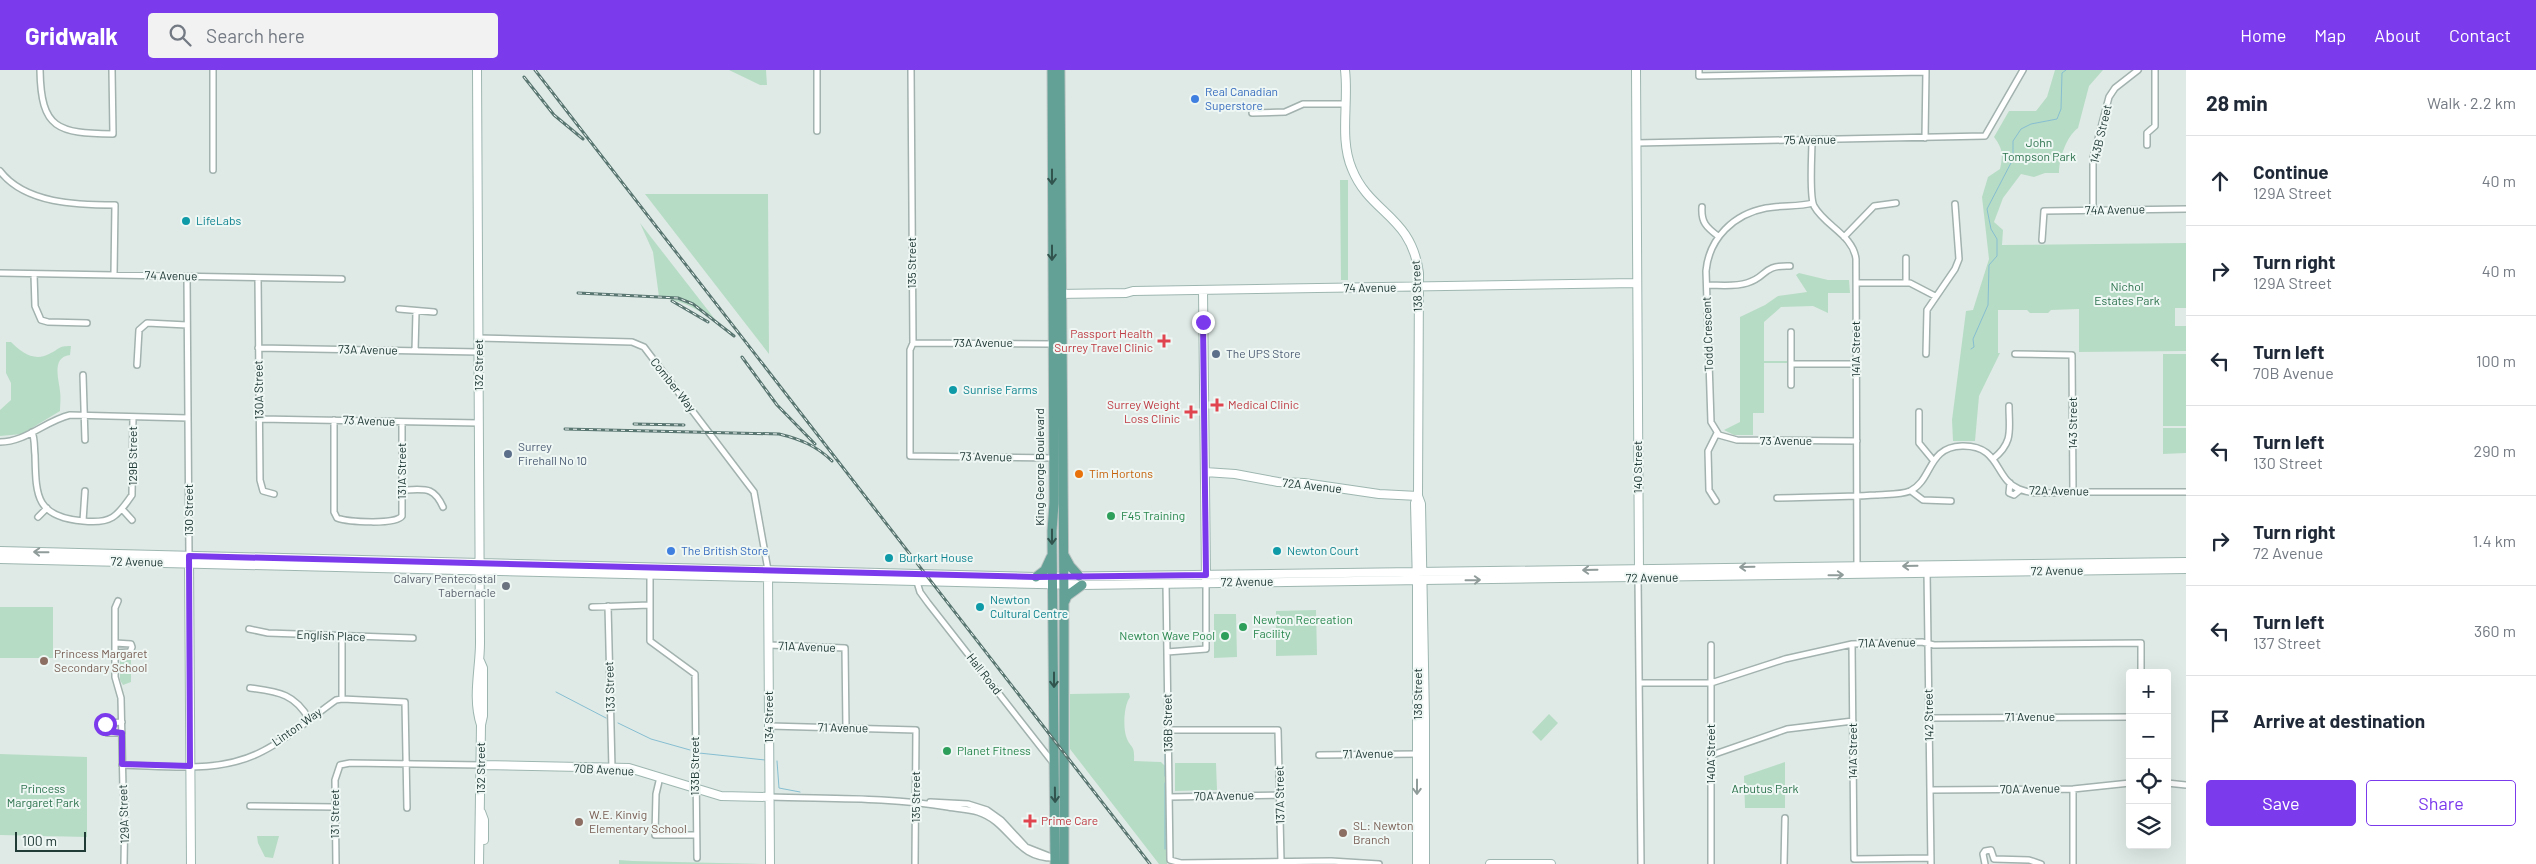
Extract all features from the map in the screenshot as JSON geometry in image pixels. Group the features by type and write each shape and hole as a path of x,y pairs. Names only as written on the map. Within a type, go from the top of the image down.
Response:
{"main road":[{"name":"132 Street","path":"477,70 480,567 480,661 477,669 478,716 481,725 481,812 478,820 479,864"},
{"name":"King George Boulevard","path":"1052,70 1057,292 1062,400 1052,555 1054,764 1060,861"},
{"name":"King George Boulevard","path":"1060,70 1057,292 1053,344 1064,581 1063,776 1060,861"},
{"name":"138 Street","path":"1345,70 1347,149 1351,168 1363,189 1402,228 1410,240 1417,264 1419,287 1418,496 1415,503 1421,577 1425,864"},
{"name":"140 Street","path":"1636,70 1638,578"},
{"name":"74 Avenue","path":"1057,292 1126,288 1133,291 1636,283"},
{"path":"1203,290 1206,579"},
{"path":"1053,344 1056,347 1057,387 1062,400"},
{"name":"72A Avenue","path":"1205,472 1379,494 1418,496"},
{"name":"72 Avenue","path":"0,551 82,553 189,560"},
{"path":"1063,552 1080,581 1066,596 1064,604"},
{"name":"72 Avenue","path":"68,560 82,553"},
{"path":"1036,577 1045,570 1052,555"},
{"name":"72 Avenue","path":"0,559 189,560 768,574 1036,577 1052,581"},
{"name":"130 Street","path":"189,560 191,864"},
{"name":"72 Avenue","path":"1421,577 1639,569 1857,570 2186,562"},
{"name":"72 Avenue","path":"1927,569 2186,569"},
{"name":"72 Avenue","path":"768,574 917,582 1421,577 1638,578 1857,570"},
{"name":"134 Street","path":"768,574 770,864"},
{"name":"138 Street","path":"1417,864 1417,754 1421,577"},
{"name":"72 Avenue","path":"1080,581 1166,584 1206,579"},
{"path":"1054,764 1063,776"},
{"name":"70B Avenue","path":"481,765 629,768 723,797 770,797"},
{"name":"132 Street","path":"481,812 484,820 484,864"},
{"path":"1490,864 1551,864"}],"street":[{"path":"40,70 42,102 51,120 68,131 113,134 112,70"},
{"path":"213,70 213,170"},
{"path":"817,70 817,131"},
{"name":"135 Street","path":"910,456 910,350 912,343 911,70"},
{"name":"75 Avenue","path":"1636,143 1985,136 2023,70"},
{"name":"143B Street","path":"2093,210 2093,158 2109,97 2115,88 2138,70"},
{"path":"2147,145 2147,133 2155,126 2155,70"},
{"path":"1699,73 1926,71 1925,138"},
{"path":"1252,113 1284,112 1304,104 1346,104"},
{"path":"1812,140 1813,203"},
{"path":"0,171 27,191 44,198 71,204 115,205 114,275"},
{"name":"Todd Crescent","path":"1717,433 1712,426 1710,416 1708,256 1718,236 1734,222 1751,212 1772,207 1813,203"},
{"name":"141A Street","path":"1813,203 1819,213 1844,237 1855,254 1857,570"},
{"path":"1844,237 1874,206 1896,204"},
{"path":"1926,354 1926,313 1934,296 1959,259 1955,204"},
{"path":"1702,207 1701,219 1705,226 1718,236"},
{"name":"74A Avenue","path":"2042,240 2044,211 2186,209"},
{"path":"1906,258 1906,283"},
{"path":"1707,285 1741,285 1753,281 1771,267 1790,266"},
{"name":"74 Avenue","path":"0,273 342,279"},
{"path":"34,274 35,306 40,320 37,326"},
{"name":"130 Street","path":"187,277 189,560"},
{"name":"130A Street","path":"258,278 260,480 263,490 274,494"},
{"path":"1856,283 1906,283 1918,286 1934,296"},
{"path":"399,309 416,312 434,312"},
{"path":"415,351 416,312"},
{"path":"40,320 87,323"},
{"path":"137,365 139,330 141,326 147,323 187,325"},
{"path":"1791,332 1791,385"},
{"name":"Comber Way","path":"478,338 632,342 644,347 754,492 768,574"},
{"name":"73A Avenue","path":"912,343 1053,344"},
{"name":"73A Avenue","path":"258,348 478,352"},
{"name":"143 Street","path":"2015,354 2072,355 2073,492"},
{"path":"1791,364 1856,364"},
{"path":"83,375 85,440"},
{"path":"1993,459 2009,443 2009,406"},
{"path":"1919,412 1919,444 1923,451 1933,460"},
{"path":"0,442 12,442 57,418 70,415 188,418"},
{"name":"129B Street","path":"122,509 132,495 133,417"},
{"name":"73 Avenue","path":"260,419 479,423"},
{"name":"131A Street","path":"334,420 334,512 337,518 394,522 400,520 402,516 402,422"},
{"path":"32,432 36,490 47,508 61,520 99,523 112,519 122,509 132,520"},
{"path":"1716,501 1709,490 1708,451 1717,433"},
{"name":"73 Avenue","path":"1717,433 1727,438 1742,441 1857,441"},
{"name":"72A Avenue","path":"1911,490 1924,477 1933,460 1945,450 1962,446 1978,448 1993,459 2010,483 2020,490 2045,493 2186,492"},
{"name":"73 Avenue","path":"910,456 1058,459"},
{"path":"402,490 430,490 437,494 443,507"},
{"path":"1777,498 1857,496 1911,490 1923,500 1951,500"},
{"path":"83,521 85,491"},
{"path":"38,517 47,508"},
{"name":"142 Street","path":"1927,569 1931,861"},
{"path":"592,607 650,605 650,571"},
{"name":"140 Street","path":"1638,578 1641,864"},
{"path":"1167,652 1206,649 1206,579"},
{"name":"Hall Road","path":"917,582 920,592 928,603 1054,764"},
{"name":"136B Street","path":"1166,584 1169,852 1171,861 1181,863 1281,861"},
{"name":"129A Street","path":"118,601 115,608 115,677 121,698 125,805 124,864"},
{"name":"133B Street","path":"650,605 651,642 695,674 696,858"},
{"name":"133 Street","path":"608,606 612,768"},
{"name":"English Place","path":"249,629 257,632 414,638"},
{"path":"342,636 342,699 405,702 407,808"},
{"name":"71A Avenue","path":"1639,683 1711,683 1785,659 1852,644 1922,642 1928,644 2141,643 2141,669"},
{"path":"115,643 131,644 132,646 130,652 115,653"},
{"name":"141A Street","path":"1852,644 1854,859 1931,861"},
{"name":"71A Avenue","path":"769,645 845,648 846,728"},
{"name":"140A Street","path":"1711,645 1712,864"},
{"path":"250,688 279,692 291,697 302,706 309,720"},
{"name":"Linton Way","path":"190,766 224,764 257,754 336,700 342,699"},
{"name":"71 Avenue","path":"1929,718 2126,717"},
{"path":"1712,754 1787,729 1853,721"},
{"path":"122,722 108,723 104,726 107,733 122,733"},
{"name":"71 Avenue","path":"770,726 916,730"},
{"name":"135 Street","path":"915,864 916,730"},
{"name":"137A Street","path":"1168,730 1278,730 1281,861"},
{"name":"71 Avenue","path":"1320,755 1417,754"},
{"name":"70B Avenue","path":"340,766 350,763 481,765"},
{"path":"122,764 190,766"},
{"name":"131 Street","path":"336,864 335,780 340,766"},
{"path":"660,777 656,794 655,835 696,836"},
{"name":"70A Avenue","path":"1930,790 2073,789 2126,783"},
{"path":"2171,784 2186,786"},
{"path":"2073,789 2073,864"},
{"name":"70A Avenue","path":"1169,796 1280,795"},
{"name":"70B Avenue","path":"770,797 968,804 987,810 1001,820 1026,847 1060,861"},
{"path":"250,806 335,807"},
{"path":"1784,864 1785,818"},
{"path":"1985,864 1984,854 1986,851 1991,850 1992,862 2029,860 2041,864"},
{"path":"1281,861 1379,864"}],"green space":[{"path":"729,70 766,70 767,85 760,85"},
{"name":"Nichol Estates Park","path":"2055,70 2103,70 2089,86 2078,128 2070,137 2064,149 2059,173 2045,173 2034,177 2021,174 2003,198 1994,222 2003,230 2002,245 2186,243 2186,308 2175,308 2175,326 2186,326 2186,351 2079,352 2079,309 2051,310 2048,313 2030,313 2027,310 1998,310 1998,353 2000,353 1979,396 1975,441 1953,441 1952,420 1966,311 1973,310 1989,259 1982,197 1988,177 2000,169 2002,160 2002,152 1994,137 2009,111 2036,111 2047,97"},
{"path":"1340,180 1348,180 1348,280 1341,280"},
{"path":"645,194 768,194 769,354"},
{"path":"640,223 721,328 693,308 677,301 659,297 653,252"},
{"path":"1799,273 1828,280 1849,280 1850,293 1828,293 1828,313 1813,306 1781,307 1764,322 1764,361 1787,361 1787,363 1764,363 1764,413 1753,413 1753,435 1734,435 1724,430 1740,422 1740,317 1765,305 1778,296 1807,292 1796,275"},
{"path":"6,342 11,342 28,355 38,357 49,354 61,347 71,346 70,355 60,360 58,364 60,411 22,434 0,436 0,410 11,400 11,383 6,373"},
{"path":"2163,354 2186,354 2186,426 2163,426"},
{"path":"2163,428 2186,428 2186,453 2163,454"},
{"path":"0,607 53,607 53,658 0,658"},
{"path":"1316,610 1317,655 1276,656 1276,611"},
{"name":"Newton Wave Pool","path":"1214,614 1236,614 1237,657 1214,658"},
{"path":"120,658 131,658 131,682 123,685 120,680"},
{"path":"1129,693 1130,697 1125,710 1125,727 1126,736 1134,751 1134,761 1161,762 1167,768 1167,864 1159,864 1070,749 1070,694"},
{"path":"1549,714 1558,723 1541,741 1532,732"},
{"name":"Princess Margaret Park","path":"0,754 87,757 87,837 0,835"},
{"name":"Arbutus Park","path":"1785,762 1785,808 1745,808 1744,776"},
{"path":"1175,763 1216,763 1217,790 1175,791"},
{"path":"257,836 279,836 273,858 265,857 258,843"},
{"path":"619,860 633,861 763,864 619,864"}],"waterway":[{"path":"1971,349 1974,347 1973,339 1988,305 1989,265 1997,256 1997,239 1991,229 1987,209 2013,159 2013,141 2021,129 2031,124 2057,119 2061,109 2062,73 2066,70"},
{"path":"556,692 606,718"},
{"path":"618,723 651,739 690,750"},
{"path":"1165,738 1165,776"},
{"path":"699,753 765,760"},
{"path":"777,761 779,788 800,792"},
{"path":"1165,783 1165,849"}],"railway":[{"path":"535,70 1150,864"},
{"path":"524,77 554,115 583,139"},
{"path":"578,293 678,298 693,304 734,336"},
{"path":"672,301 708,322"},
{"path":"742,357 777,405 815,444"},
{"path":"634,424 684,425"},
{"path":"565,429 779,434 808,444 832,461"}],"place":[{"name":"Real Canadian Superstore","path":"1195,99"},
{"name":"LifeLabs","path":"186,221"},
{"name":"Passport Health Surrey Travel Clinic","path":"1164,341"},
{"name":"The UPS Store","path":"1216,354"},
{"name":"Sunrise Farms","path":"953,390"},
{"name":"Medical Clinic","path":"1217,405"},
{"name":"Surrey Weight Loss Clinic","path":"1191,412"},
{"name":"Surrey Firehall No 10","path":"508,454"},
{"name":"Tim Hortons","path":"1079,474"},
{"name":"F45 Training","path":"1111,516"},
{"name":"The British Store","path":"671,551"},
{"name":"Newton Court","path":"1277,551"},
{"name":"Burkart House","path":"889,558"},
{"name":"Calvary Pentecostal Tabernacle","path":"506,586"},
{"name":"Newton Cultural Centre","path":"980,607"},
{"name":"Newton Recreation Facility","path":"1243,627"},
{"name":"Newton Wave Pool","path":"1225,636"},
{"name":"Princess Margaret Secondary School","path":"44,661"},
{"name":"Planet Fitness","path":"947,751"},
{"name":"Prime Care","path":"1030,821"},
{"name":"W.E. Kinvig Elementary School","path":"579,822"},
{"name":"SL: Newton Branch","path":"1343,833"}],"route":[{"path":"105,724 105,731 107,733 122,733 122,764 190,766 189,556 1036,577 1206,575 1203,322"}],"park label":[{"name":"John Tompson Park","path":"2039,150"}]}
